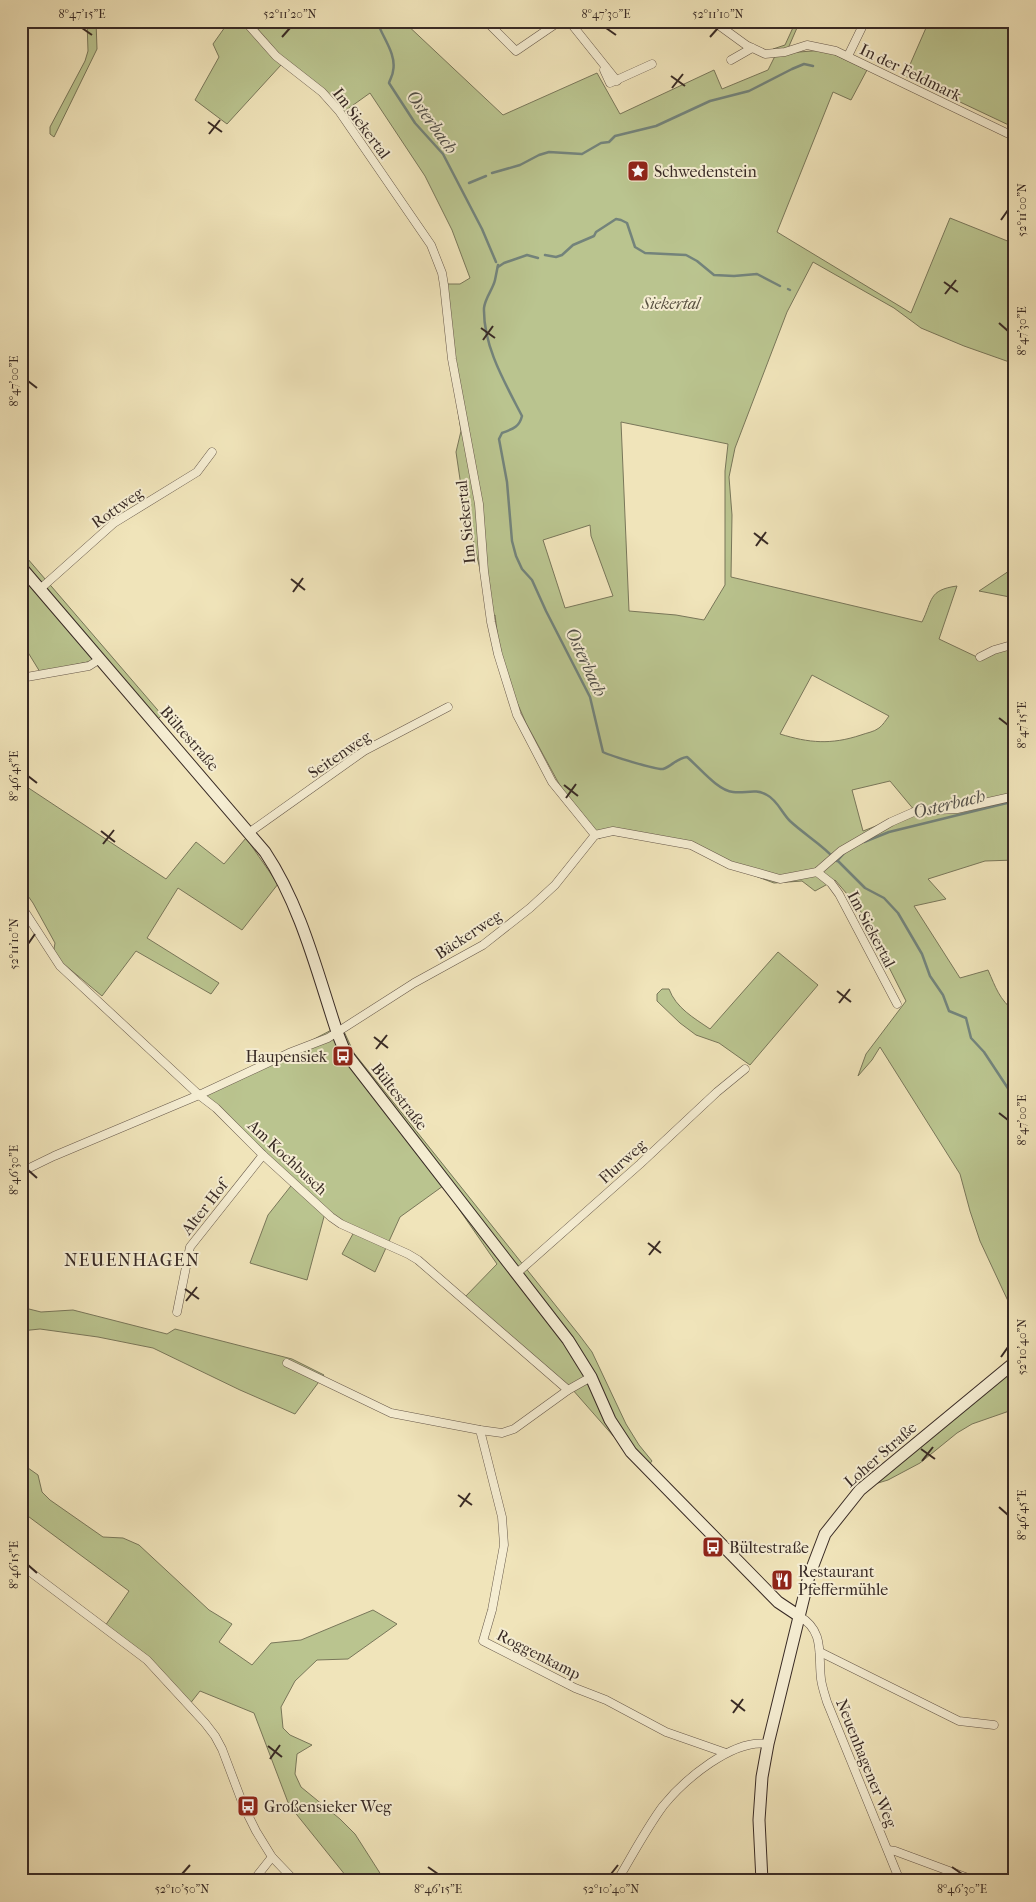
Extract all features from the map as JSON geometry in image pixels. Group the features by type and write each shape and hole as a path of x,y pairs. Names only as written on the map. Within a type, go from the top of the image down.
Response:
{"street":[{"name":"Im Siekertal","path":"246,21 276,56 322,92 339,111 431,245 443,279 452,359 479,504 485,579 498,654 517,715 552,782 595,835"},
{"path":"486,21 516,51 560,21"},
{"path":"569,21 617,81 652,64"},
{"name":"In der Feldmark","path":"713,21 752,48 765,54 785,52 807,45 836,50 1015,137"},
{"path":"848,56 865,21"},
{"path":"731,60 752,48"},
{"name":"Rottweg","path":"40,589 114,523 197,472 212,452"},
{"name":"Bültestraße","path":"21,567 250,832 279,872 295,907 341,1044 351,1060 568,1340 591,1377 610,1420 631,1452 778,1602 799,1616"},
{"path":"980,657 994,650 1015,644"},
{"path":"21,678 89,666 100,659"},
{"name":"Seitenweg","path":"250,832 364,751 448,707"},
{"path":"595,835 613,831 690,845 730,865 780,879 817,872 833,858 891,822 916,812 957,809 1015,796"},
{"name":"Bäckerweg","path":"337,1032 414,983 462,957 530,908 555,886 595,835"},
{"name":"Im Siekertal","path":"817,872 831,883 839,894 897,1004"},
{"name":"Am Kochbusch","path":"21,906 60,966 199,1095 216,1108 263,1155 341,1224 418,1260 568,1390"},
{"path":"21,1172 54,1156 199,1095 289,1053 328,1038 337,1032"},
{"name":"Flurweg","path":"516,1273 745,1069"},
{"name":"Alter Hof","path":"177,1312 190,1247 263,1155"},
{"name":"Loher Straße","path":"762,1881 759,1802 768,1744 809,1576 825,1534 860,1490 1015,1362"},
{"path":"287,1363 391,1413 502,1433 514,1429 568,1390 591,1377"},
{"name":"Roggenkamp","path":"480,1430 502,1518 504,1545 492,1610 483,1641 575,1688 606,1700 666,1732 726,1753"},
{"path":"21,1565 147,1660 205,1723 222,1749 244,1807 272,1857 294,1881"},
{"name":"Neuenhagener Weg","path":"799,1616 813,1626 816,1633 820,1652 821,1680 828,1702 900,1881"},
{"path":"820,1652 959,1721 994,1725"},
{"path":"617,1881 668,1800 697,1774 726,1753 754,1744 768,1744"},
{"path":"888,1850 976,1881"},
{"path":"254,1881 272,1857"}],"green space":[{"path":"87,21 96,21 97,49 54,137 50,134 50,127 85,61 88,51"},
{"name":"Siekertal","path":"223,21 403,21 503,115 597,73 620,114 714,70 722,89 768,70 775,56 773,49 785,45 796,21 800,21 786,53 825,50 867,70 851,100 833,92 777,232 911,313 950,218 1015,244 1015,364 921,328 894,308 813,262 787,312 735,448 729,477 732,515 731,577 922,622 936,593 957,586 939,639 977,657 1015,643 1015,860 985,861 928,879 946,899 914,906 960,978 988,970 1002,998 1015,1012 1015,1311 1008,1301 980,1241 960,1174 880,1047 858,1076 866,1054 906,1001 859,908 835,880 815,891 802,881 774,883 734,868 689,845 605,834 599,839 577,811 558,782 526,723 509,684 498,639 495,615 488,620 481,574 461,486 456,452 461,431 450,359 442,284 460,284 470,278 452,230 425,176 370,93 342,113 314,85 281,65 227,124 195,100 219,57 213,44 225,27","holes":["621,422 728,444 725,471 725,585 704,620 676,615 629,611","590,525 591,536 613,596 565,608 543,540","812,675 889,716 875,730 840,740 820,742 780,734","890,781 915,811 863,831 852,790"]},
{"path":"929,21 1015,21 1015,128 905,76"},
{"path":"1015,543 1015,598 979,591 1009,571"},
{"path":"21,551 162,715 152,725 97,660 40,672 21,641 21,599 28,585 21,577"},
{"path":"21,783 166,879 196,842 224,864 246,838 278,884 242,930 178,888 147,938 219,983 211,994 136,951 102,996 53,955 55,943 33,903 21,886"},
{"path":"778,952 818,985 750,1065 719,1043 696,1035 657,1001 657,994 662,989 669,989 681,1007 710,1029"},
{"path":"341,1025 354,1053 592,1352 626,1424 652,1461 644,1471 572,1389 464,1298 497,1264 443,1186 400,1217 375,1272 342,1254 354,1232 325,1213 307,1280 250,1263 268,1215 294,1182 203,1097"},
{"path":"21,1307 41,1312 73,1310 167,1334 175,1329 292,1359 324,1375 295,1414 153,1348 98,1337 40,1329 21,1331"},
{"path":"1015,1357 1015,1409 972,1424 957,1433 920,1463 888,1480 858,1489"},
{"path":"21,1463 38,1475 42,1492 50,1500 103,1537 123,1538 139,1545 209,1610 232,1624 219,1642 252,1665 271,1643 301,1640 373,1610 397,1624 348,1659 317,1660 295,1681 281,1707 283,1728 290,1735 312,1745 297,1754 295,1774 301,1787 355,1834 385,1881 350,1881 289,1805 254,1713 200,1691 189,1705 147,1660 105,1626 129,1591 21,1511"}],"waterway":[{"name":"Osterbach","path":"377,21 393,58 393,72 389,83 415,123 443,154 482,229 496,262"},
{"path":"492,173 520,165 549,152 582,154 601,143 609,142 615,136 656,126 710,101 749,91 804,64 813,66"},
{"path":"469,183 486,176"},
{"path":"545,255 556,257 562,255 573,245 594,236 596,232 616,219 627,223 635,247 645,253 686,255 697,261 714,275 757,274 780,286"},
{"path":"498,267 527,255 538,258"},
{"name":"Osterbach","path":"498,265 494,283 484,308 487,336 496,364 522,416 517,426 502,433 499,439 507,482 512,541 522,569 532,580 590,697 603,752 663,769 687,757 715,783 727,791 758,792 771,797 790,821 837,861 846,851"},
{"name":"Osterbach","path":"864,842 889,832 1015,801"},
{"path":"838,861 865,888 884,898 898,913 922,954 930,976 943,995 949,1011 966,1018 971,1038 984,1052 1015,1099"}],"place":[{"name":"Schwedenstein","path":"638,171"},
{"name":"Haupensiek","path":"343,1056"},
{"name":"Bültestraße","path":"713,1547"},
{"name":"Restaurant Pfeffermühle","path":"782,1580"},
{"name":"Großensieker Weg","path":"248,1806"}],"district":[{"name":"NEUENHAGEN","path":"132,1260"}]}
